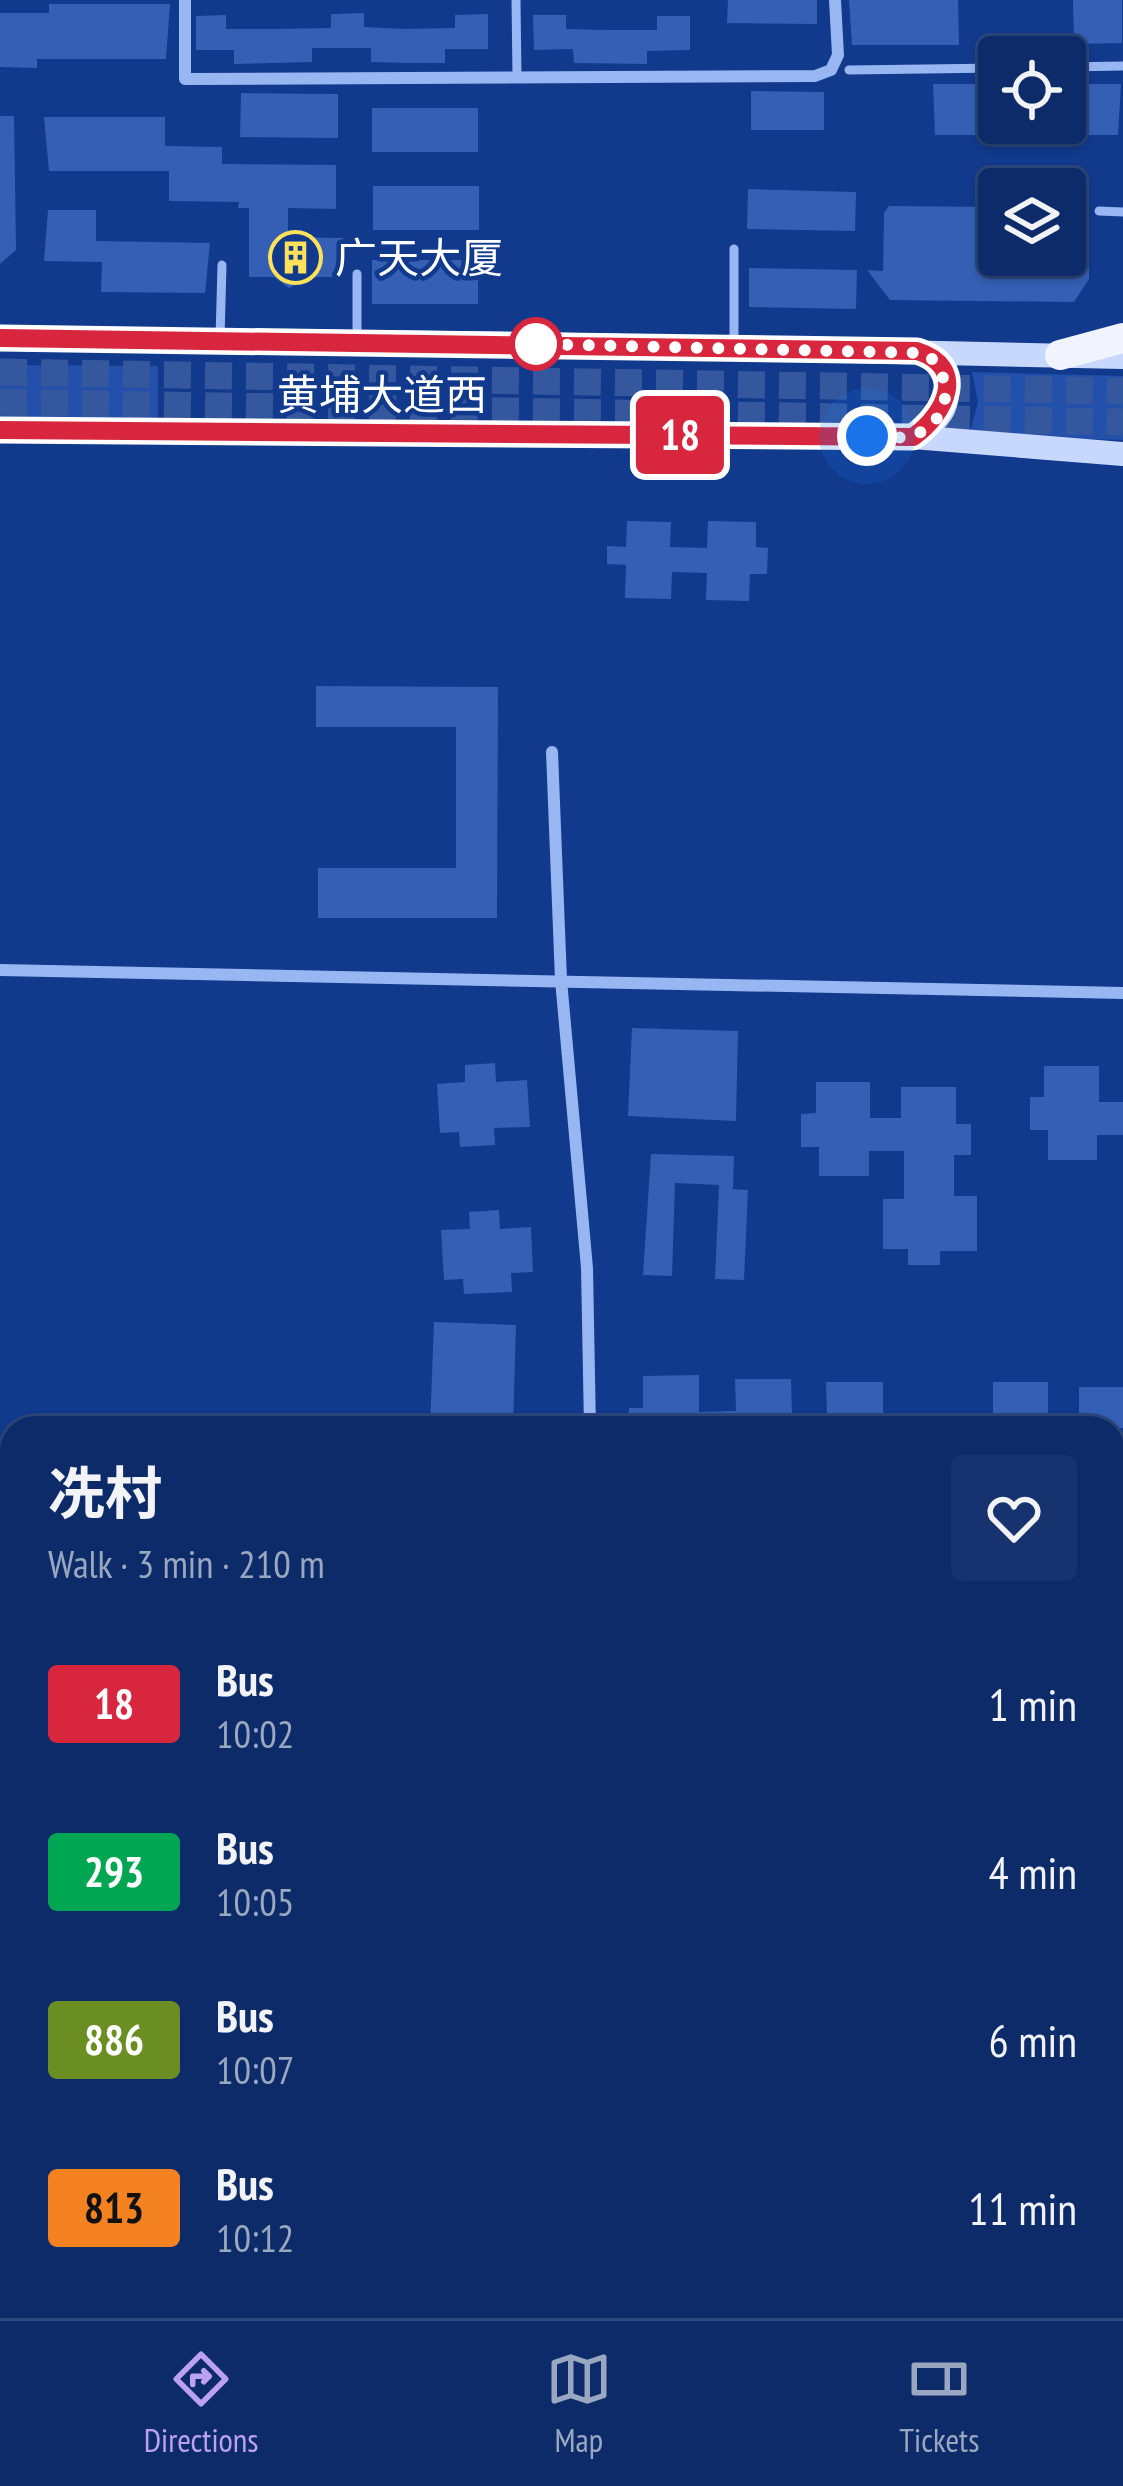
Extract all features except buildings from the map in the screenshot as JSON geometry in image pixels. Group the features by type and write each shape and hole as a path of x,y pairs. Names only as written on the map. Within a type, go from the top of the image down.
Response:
{"highway":[{"path":"1060,355 1123,338"}],"main road":[{"name":"黄埔大道西","path":"0,338 1123,357"},
{"path":"913,437 939,416 947,394 940,369 926,353 917,351"},
{"name":"黄埔大道西","path":"0,430 913,437 1123,454"}],"street":[{"path":"185,0 185,79 814,76 831,70 838,55 835,0"},
{"path":"552,752 561,980 587,1268 590,1416"},
{"path":"0,970 1123,993"}],"lane":[{"path":"516,0 517,77"},
{"path":"1086,67 1123,66"},
{"path":"849,70 978,68"},
{"path":"1099,211 1123,212"},
{"path":"734,249 734,349"},
{"path":"220,341 221,265"},
{"path":"357,274 357,342"}],"shaded area":[{"path":"0,365 158,366 158,418 0,417"},
{"path":"972,372 1123,376 1123,440 969,436 978,402"}],"tunnel":[{"path":"0,372 1123,391"},
{"path":"0,402 1123,422"}],"bus line":[{"name":"18","path":"0,338 917,351 934,360 947,394 939,416 913,437 0,430"}],"place":[{"name":"广天大厦","path":"296,257"}],"route":[{"path":"536,344 530,344 926,353 945,380 947,394 939,416 913,437 867,436"}]}
